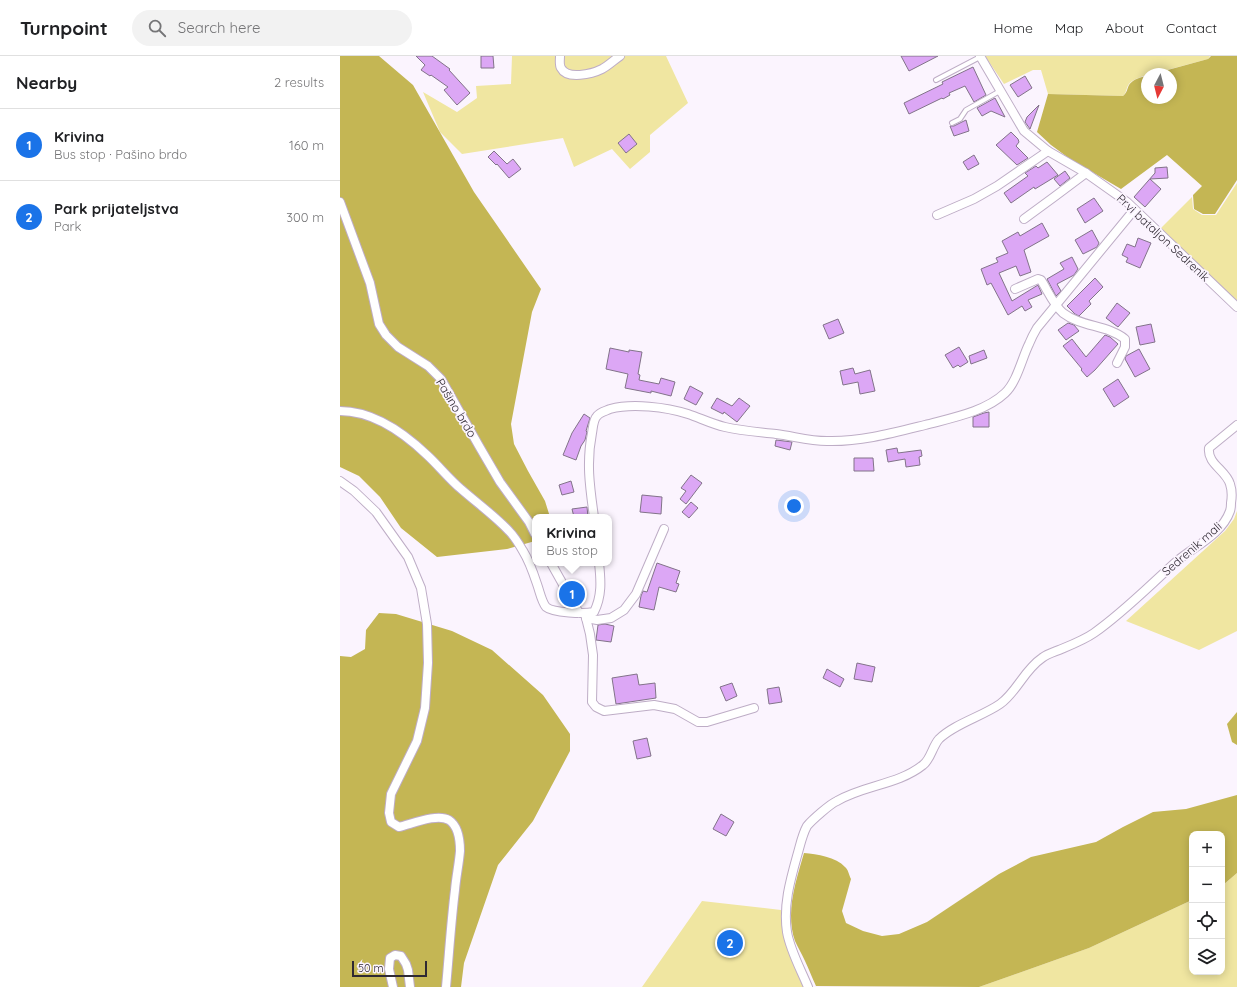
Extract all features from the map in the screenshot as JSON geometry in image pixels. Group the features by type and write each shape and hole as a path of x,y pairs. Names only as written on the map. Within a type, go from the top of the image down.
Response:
{"street":[{"path":"560,56 560,68 564,73 570,75 593,73 604,69 620,56"},
{"name":"Prvi bataljon Sedrenik","path":"980,56 1024,131 1032,139 1048,151 1086,173 1126,202 1237,307"},
{"path":"937,215 974,199 997,186 1048,151"},
{"path":"1024,219 1086,173"},
{"name":"Pašino brdo","path":"340,202 370,283 379,324 386,335 398,347 428,366 441,379 500,482 532,528"},
{"path":"594,514 588,467 588,450 593,426 597,416 604,411 617,407 631,406 660,408 686,414 724,427 808,440 849,441 902,431 971,412 997,399 1007,392 1015,378 1037,328 1134,210"},
{"path":"1015,289 1038,278 1056,306 1064,314 1079,321 1120,335 1126,340 1125,347 1117,363"},
{"path":"340,411 348,411 371,417 391,426 427,454 460,488 496,518 510,532 525,553 546,607 550,609 583,615 597,620 611,618 624,610 636,594 664,529"},
{"name":"Sedrenik mali","path":"808,987 789,940 785,914 793,869 801,840 808,825 836,801 862,789 882,785 903,777 922,766 928,760 933,747 939,739 948,732 1000,704 1011,694 1043,656 1078,642 1094,633 1128,606 1190,550 1215,532 1222,525 1230,511 1232,496 1230,482 1211,459 1209,448 1237,425"},
{"path":"340,481 354,491 376,512 408,557 421,588 427,624 428,663 425,708 417,741 391,794 389,813 391,822 399,827 434,818 443,818 450,821 457,832 460,850 446,987"},
{"path":"553,566 583,615 590,634 593,655 592,702 596,707 604,711 654,705 675,709 698,722 707,722 754,708"},
{"path":"583,615 594,612 599,602 599,566"},
{"path":"393,987 389,969 390,958 395,955 401,956 406,964 410,987"}],"lane":[{"path":"936,80 980,56"},
{"path":"952,123 960,119 966,110 1001,90"}],"shaded area":[{"path":"340,56 379,56 413,85 474,192 541,289 532,312 511,424 514,444 545,501 549,514 532,514 532,542 507,549 437,557 401,528 380,497 359,476 340,467"},
{"path":"512,56 666,56 688,103 650,135 650,152 630,169 612,149 574,167 563,138 462,154 440,132 423,92 457,112 477,98 476,86 511,84"},
{"path":"985,56 1210,56 1208,59 1174,68 1141,68 1141,77 1129,84 1123,96 1048,94 1041,70 1033,70 1004,84"},
{"path":"1211,56 1237,56 1237,180 1215,214 1203,214 1194,209 1193,195 1202,186 1167,155 1121,189 1070,159 1037,132 1048,94 1123,96 1129,85 1133,81 1141,78 1141,104 1177,104 1177,68 1175,68 1208,59"},
{"path":"1237,183 1237,303 1161,228 1192,197 1193,209 1202,215 1216,215"},
{"path":"1237,511 1237,631 1199,650 1126,621 1225,531 1234,519"},
{"path":"379,613 396,614 452,631 492,650 543,695 570,734 570,751 533,821 498,865 464,963 461,987 340,987 340,656 351,657 365,649 366,630"},
{"path":"1237,712 1237,745 1232,742 1227,724"},
{"path":"1237,795 1237,873 1225,883 1225,831 1189,831 1189,901 1089,948 979,987 816,986 795,941 792,930 791,908 804,853 832,858 847,869 851,879 842,911 846,923 863,931 882,936 899,934 927,922 999,874 1031,857 1096,842 1153,812 1186,809"},
{"path":"1237,873 1237,987 979,987 1089,948 1189,901 1189,975 1225,975 1225,883"},
{"path":"702,901 781,910 783,932 790,952 806,987 642,987"}],"building":[{"path":"416,56 432,56 450,69 449,70 470,93 457,105 444,90 448,87 421,70 425,65"},
{"path":"481,56 493,56 494,68 481,68"},
{"path":"901,56 938,56 909,71"},
{"path":"973,67 986,95 974,102 965,86 949,93 950,95 943,99 942,98 909,114 904,103"},
{"path":"1025,76 1032,88 1018,97 1010,85"},
{"path":"995,98 1005,117 991,111 982,116 977,108"},
{"path":"1039,105 1030,129 1025,122 1027,117"},
{"path":"966,120 969,131 954,136 950,126 954,126"},
{"path":"1011,132 1018,139 1019,142 1016,146 1028,158 1017,165 996,145"},
{"path":"629,134 637,144 626,153 618,143"},
{"path":"494,151 507,164 513,159 521,169 509,178 497,164 496,165 488,157"},
{"path":"974,155 979,164 968,170 963,162"},
{"path":"1047,162 1058,175 1035,189 1034,187 1011,203 1004,193 1028,176 1025,173 1036,166 1038,168"},
{"path":"1167,167 1168,178 1150,179 1161,189 1145,207 1134,197 1155,173 1155,168"},
{"path":"1065,171 1070,178 1060,186 1054,179"},
{"path":"1094,198 1103,211 1085,223 1077,209"},
{"path":"1042,223 1049,236 1024,250 1031,272 1020,276 1016,266 999,273 1012,301 1038,285 1042,294 1028,300 1032,307 1025,311 1022,306 1008,315 991,283 987,285 981,269 998,262 996,258 1008,253 1002,241 1018,232 1020,236"},
{"path":"1092,230 1099,243 1097,247 1083,254 1075,240"},
{"path":"1138,238 1151,243 1140,268 1126,262 1128,258 1122,255 1127,244 1135,247"},
{"path":"1072,257 1078,269 1074,275 1057,284 1061,291 1056,296 1047,279 1064,269 1060,263"},
{"path":"1095,278 1103,287 1089,301 1091,304 1079,316 1067,306"},
{"path":"1117,303 1130,313 1118,327 1106,318"},
{"path":"838,319 844,333 829,339 823,325"},
{"path":"1068,323 1074,325 1079,331 1066,340 1058,330"},
{"path":"1151,324 1155,342 1140,345 1136,327"},
{"path":"1105,335 1110,337 1118,344 1087,377 1063,346 1072,339 1086,357"},
{"path":"959,347 968,362 960,367 958,365 953,368 945,355"},
{"path":"610,348 629,352 629,350 642,352 638,374 640,375 639,380 659,384 661,378 675,382 671,396 651,391 651,393 625,388 628,374 606,369"},
{"path":"1139,349 1150,369 1135,377 1125,359 1126,356"},
{"path":"984,350 987,358 971,364 969,356"},
{"path":"853,368 855,374 870,370 875,391 860,394 858,382 843,385 840,371"},
{"path":"1118,379 1129,397 1114,407 1103,389"},
{"path":"690,386 703,393 696,405 684,399"},
{"path":"717,398 732,406 739,398 750,406 737,422 724,412 723,414 711,408"},
{"path":"989,412 989,427 973,427 973,417"},
{"path":"584,414 590,418 585,440 576,460 563,455 572,433"},
{"path":"776,440 792,442 790,450 775,446"},
{"path":"897,448 898,453 921,450 922,456 919,457 920,465 906,467 905,459 888,462 886,450"},
{"path":"854,458 873,458 874,471 854,471"},
{"path":"691,475 702,483 686,504 680,499 686,491 681,488"},
{"path":"571,481 574,492 562,495 559,485"},
{"path":"642,495 662,497 661,514 640,512"},
{"path":"691,502 698,508 689,518 682,512"},
{"path":"587,507 588,514 573,514 572,509"},
{"path":"657,563 680,571 676,583 679,584 676,592 659,587 654,610 639,607 643,591 647,592"},
{"path":"605,624 614,626 611,642 596,640 598,625"},
{"path":"857,663 875,667 872,682 854,679"},
{"path":"827,669 844,679 840,687 823,678"},
{"path":"637,674 639,685 655,683 656,698 616,704 612,678"},
{"path":"732,683 737,696 726,701 720,687"},
{"path":"779,687 782,702 769,704 767,689"},
{"path":"647,738 651,756 637,759 633,741"},
{"path":"721,814 734,822 726,836 713,829"}],"place":[{"name":"Krivina","path":"572,594"},
{"name":"Park prijateljstva","path":"730,943"}]}
